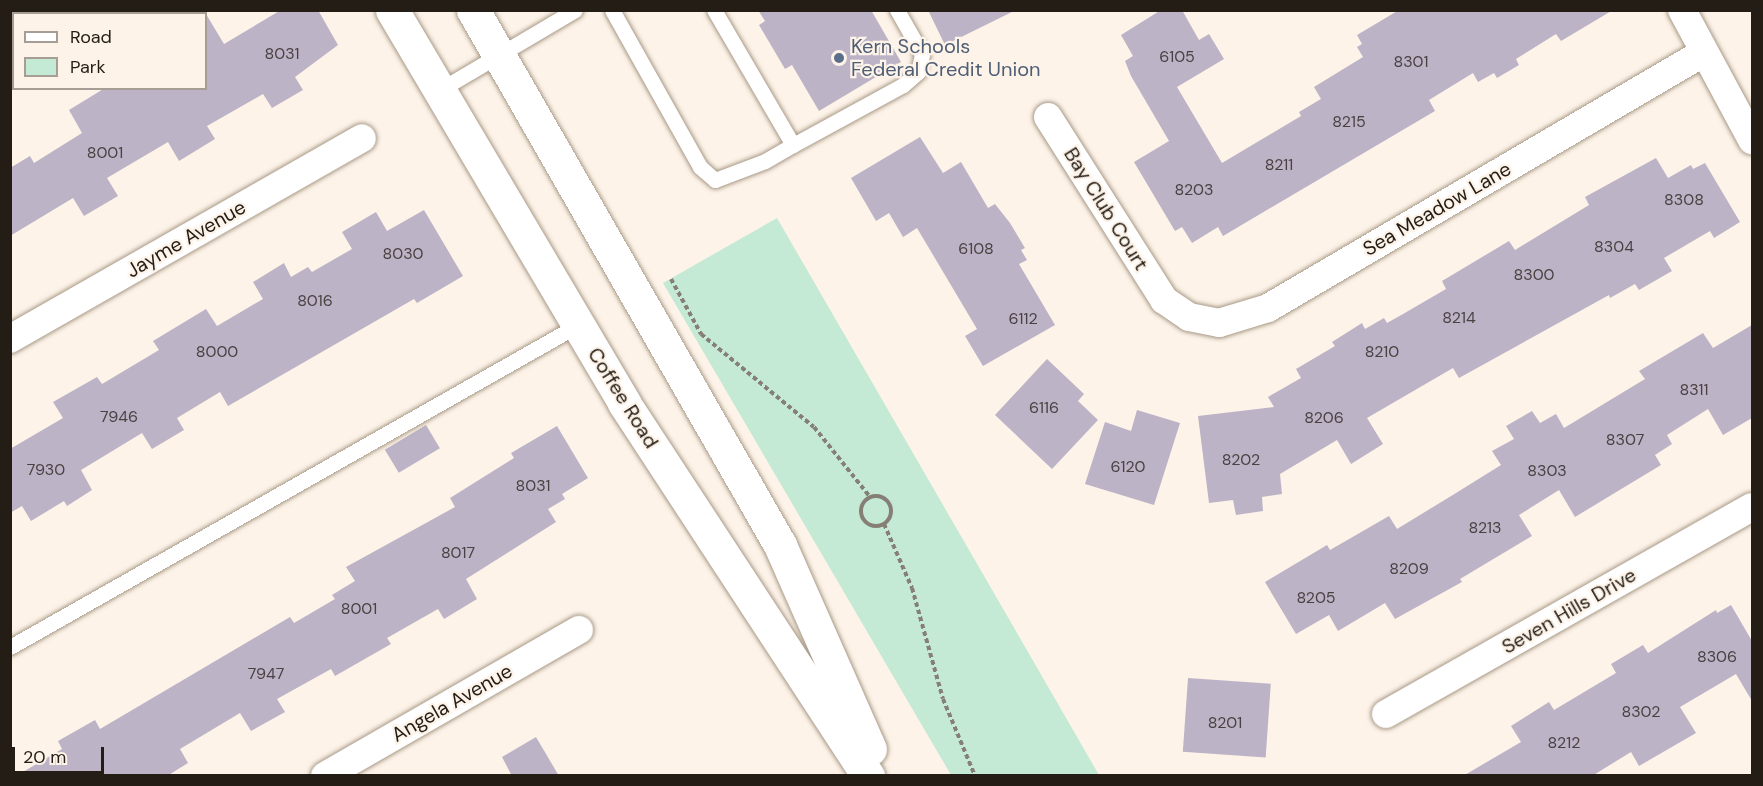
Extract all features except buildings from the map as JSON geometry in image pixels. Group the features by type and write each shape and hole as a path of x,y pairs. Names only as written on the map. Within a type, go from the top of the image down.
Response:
{"main road":[{"name":"Coffee Road","path":"392,10 624,403 868,776"},
{"path":"473,10 780,544 882,776"}],"street":[{"path":"1682,10 1703,53 1752,140"},
{"name":"Sea Meadow Lane","path":"1164,300 1189,317 1219,323 1268,308 1703,53"},
{"name":"Bay Club Court","path":"1048,117 1164,300"},
{"name":"Jayme Avenue","path":"10,339 362,138"},
{"name":"Seven Hills Drive","path":"1386,714 1752,507"},
{"name":"Angela Avenue","path":"325,776 579,630"}],"lane":[{"path":"438,91 575,10"},
{"path":"612,10 700,167 715,180 765,161 903,85 918,72 922,54 897,10"},
{"path":"714,10 793,145"},
{"path":"10,647 578,325"}],"path":[{"path":"671,279 701,334 814,427 870,497 885,498 891,506 891,516 884,524 874,527 862,518 863,504 870,497"},
{"path":"884,524 912,588 943,699 975,776"}],"green space":[{"path":"777,218 1099,775 951,775 663,283"}],"place":[{"name":"Kern Schools Federal Credit Union","path":"839,58"}]}
